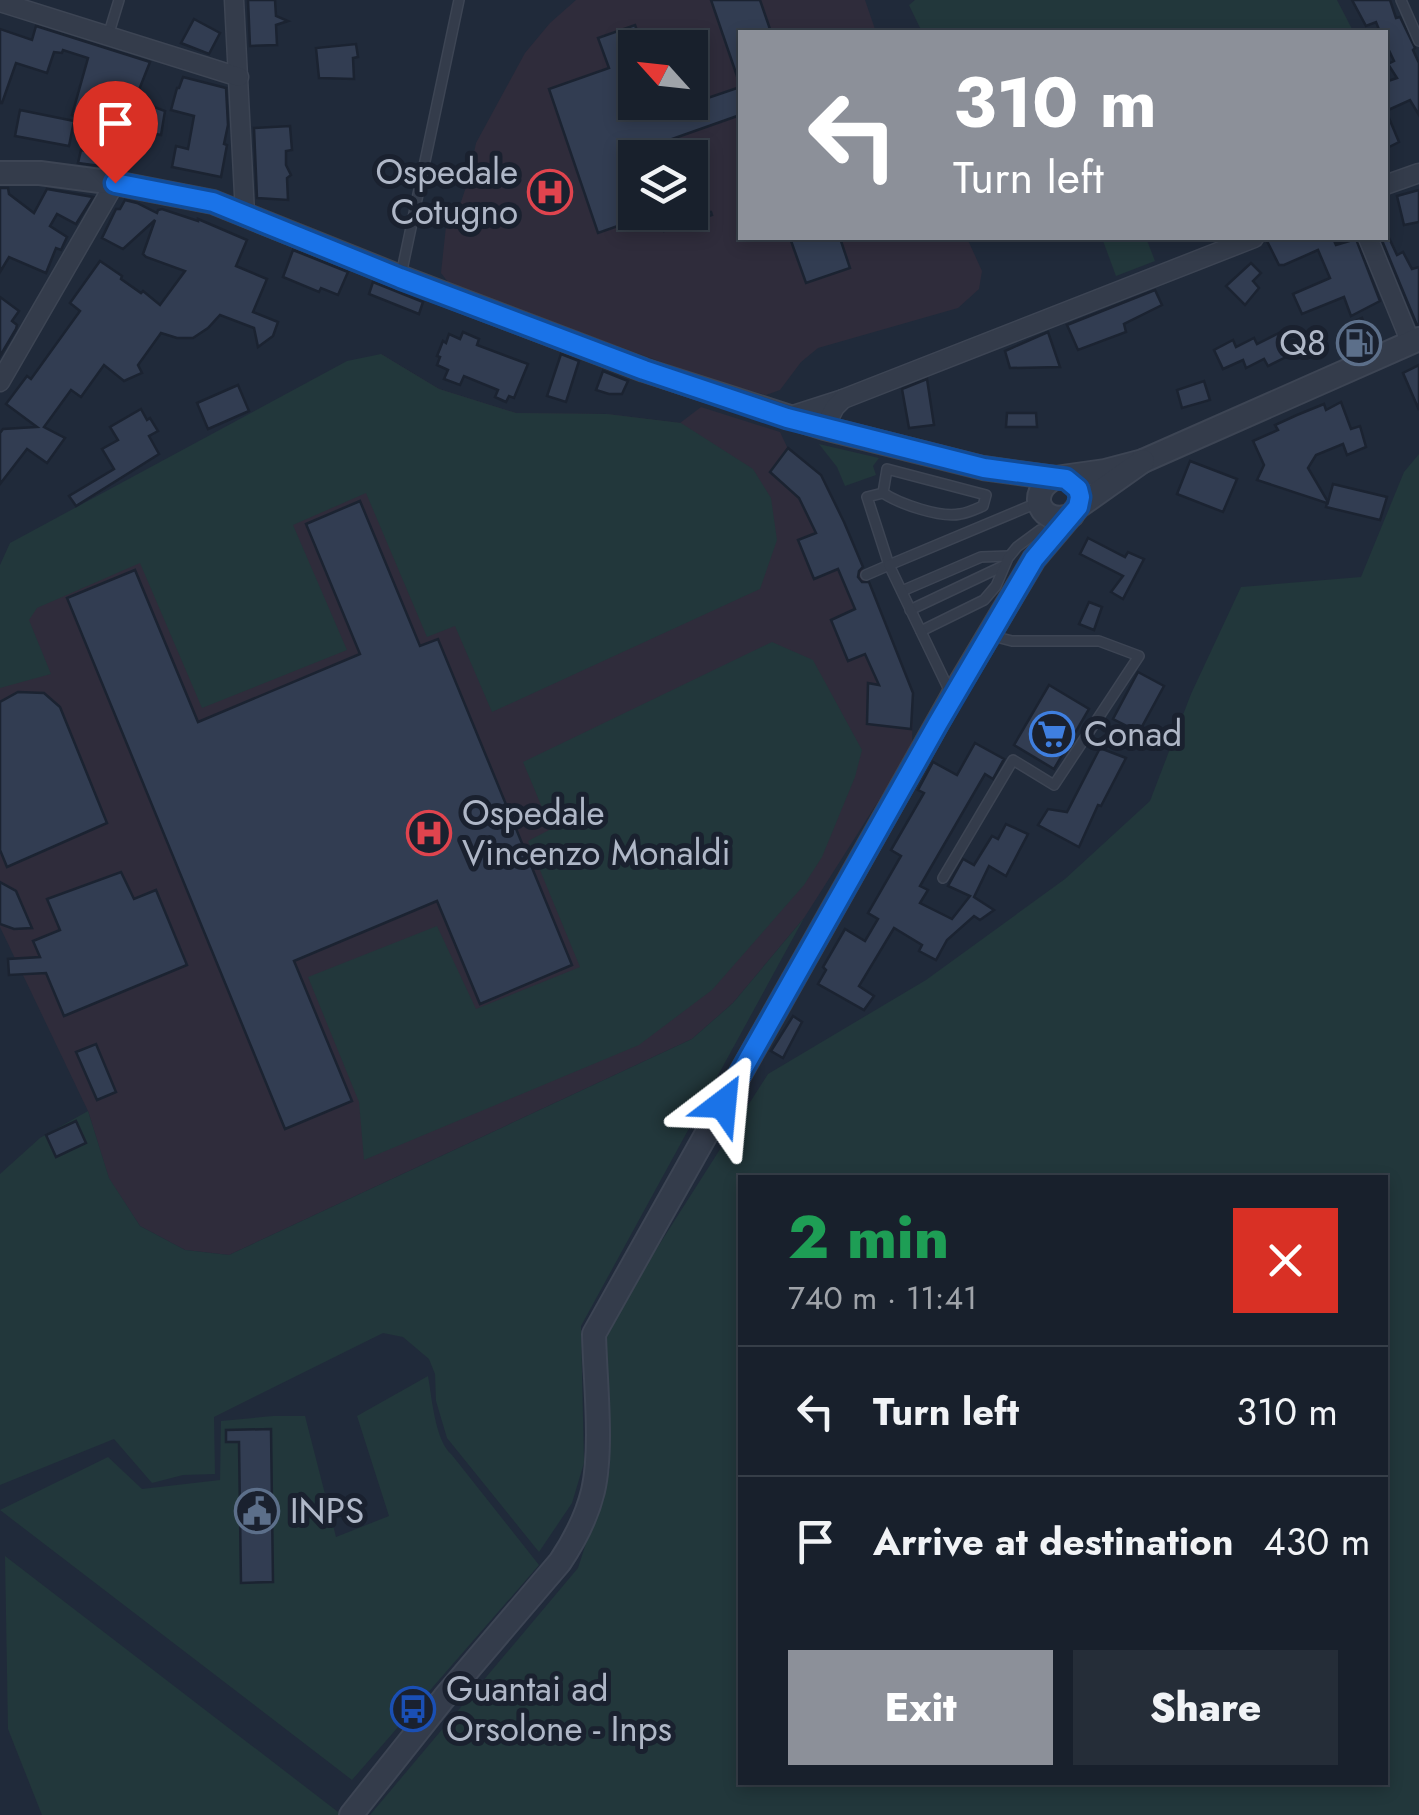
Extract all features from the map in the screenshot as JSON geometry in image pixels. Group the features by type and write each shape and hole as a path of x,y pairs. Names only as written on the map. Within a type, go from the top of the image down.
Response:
{"street":[{"path":"234,0 246,214"},
{"path":"0,2 239,77"},
{"path":"1388,184 1419,172"},
{"path":"0,173 40,173 115,183 213,202 644,370 824,428 984,468 1059,478 1073,483 1080,497 1075,511 1034,559 952,697 594,1334 597,1442 593,1491 574,1540 351,1815"},
{"path":"0,382 115,183"},
{"path":"787,418 1249,240"},
{"path":"1034,559 1042,486 1059,478 1143,461 1415,341 1369,240"},
{"path":"824,428 843,399"},
{"path":"984,468 1000,476 1040,514 1064,518 1143,461"}],"lane":[{"path":"108,36 119,0"},
{"path":"400,278 460,0"},
{"path":"1401,0 1419,41"},
{"path":"883,493 887,469 986,495 983,506 946,515 896,502 883,493 867,497 888,565 952,697"},
{"path":"921,632 984,600 1040,514"},
{"path":"866,576 1040,514"},
{"path":"902,592 981,557 1006,561"},
{"path":"910,610 1006,561"},
{"path":"943,878 1013,760 1054,785 1138,656 1099,641 1012,641 989,635"}],"shaded area":[{"name":"Ospedale Cotugno","path":"576,0 865,0 875,30 738,30 738,240 968,240 982,271 979,289 958,308 818,348 801,362 780,390 766,395 717,382 451,286 441,273 446,226 461,202 476,143 525,53"},
{"name":"Ospedale Vincenzo Monaldi","path":"381,354 439,389 516,413 607,414 680,423 701,407 780,432 788,449 821,475 876,600 913,693 912,748 804,918 733,1003 692,1039 229,1255 185,1250 140,1226 109,1179 88,1111 0,927 0,571"}],"green space":[{"path":"915,0 1337,0 1352,30 921,30 909,5"},
{"path":"1103,240 1147,240 1155,261 1116,276"},
{"path":"381,354 439,389 516,413 607,414 681,423 753,469 771,498 777,540 760,589 492,712 455,626 427,637 366,493 293,525 347,650 202,708 140,563 37,608 29,620 51,674 0,688 0,565 10,543 347,361"},
{"path":"819,444 879,458 873,466 876,475 845,486 837,467"},
{"path":"1419,454 1419,1815 370,1815 578,1568 610,1469 601,1336 768,1074 926,980 1065,879 1150,801 1191,694 1241,587 1361,577 1404,472"},
{"path":"772,642 813,660 862,750 822,857 804,885 712,990 639,1045 364,1160 359,1102 308,977 437,926 476,1009 580,967 528,841 551,829 523,762"},
{"path":"804,918 581,1326 584,1463 572,1503 539,1552 447,1438 429,1359 403,1337 383,1333 214,1417 215,1474 183,1475 152,1483 114,1439 0,1485 0,1174 40,1138 88,1111 109,1178 140,1226 185,1250 229,1255 692,1039 733,1003"},
{"path":"428,1376 435,1418 446,1448 539,1565 352,1780 0,1510 108,1457 142,1489 220,1480 221,1421 305,1416 336,1537 389,1516 357,1416"},
{"path":"5,1556 342,1815 42,1815 8,1729"}],"building":[{"path":"248,0 275,0 276,16 288,21 276,25 277,45 250,46"},
{"path":"711,0 760,0 770,30 738,30 738,79"},
{"path":"1352,0 1390,0 1419,63 1419,115 1410,100 1388,110 1388,81 1397,78 1388,64 1394,61 1388,48 1388,30 1379,30 1376,22 1366,26"},
{"path":"194,19 220,33 209,54 181,43"},
{"path":"36,26 150,62 135,100 165,111 161,135 113,126 115,115 90,110 88,119 72,115 88,58 63,50 54,52 47,73 16,63 0,103 0,29 32,40"},
{"path":"618,31 618,120 708,120 708,98 738,88 738,116 672,140 618,140 618,226 598,233 549,89 609,68 598,38"},
{"path":"356,44 354,79 319,78 316,48"},
{"path":"183,77 226,88 227,145 221,177 172,167 176,146 188,149 194,116 171,110"},
{"path":"20,110 74,121 69,146 15,136"},
{"path":"1388,116 1399,142 1388,148"},
{"path":"290,126 292,150 286,151 291,175 287,178 288,200 257,198 254,128"},
{"path":"81,150 124,159 122,169 78,163"},
{"path":"0,188 8,188 9,194 34,213 47,189 93,197 76,224 57,214 50,226 67,237 61,250 56,248 46,273 9,257 0,272"},
{"path":"1419,190 1419,222 1404,225 1397,196"},
{"path":"125,200 157,213 162,209 198,219 247,240 236,266 267,279 253,312 278,322 273,336 258,347 254,328 220,315 193,338 161,333 138,365 142,373 124,381 104,365 81,397 71,390 44,427 65,438 47,463 27,449 0,484 0,433 3,429 37,427 6,404 27,376 31,379 80,311 70,303 100,261 160,305 185,271 143,254 155,220 123,249 102,238 116,209"},
{"path":"1389,238 1397,255 1403,252 1412,269 1419,267 1417,325 1382,240"},
{"path":"791,240 841,240 850,268 806,283"},
{"path":"1342,240 1336,245 1356,240 1380,301 1351,316 1344,297 1302,314 1293,294 1330,278 1318,250 1279,265 1267,241"},
{"path":"293,250 348,272 338,295 321,288 319,292 283,277"},
{"path":"1251,263 1261,273 1253,281 1259,288 1245,305 1226,286"},
{"path":"373,282 423,302 419,314 369,294"},
{"path":"1155,290 1162,305 1124,324 1126,332 1078,350 1067,325"},
{"path":"0,297 19,311 12,321 16,329 0,356"},
{"path":"1362,318 1373,343 1355,351 1344,326"},
{"path":"463,332 479,339 477,345 528,364 514,398 509,396 506,402 495,397 498,390 464,376 460,385 444,379 448,370 437,365 443,341 446,343 449,334 460,339"},
{"path":"1048,332 1060,367 1010,368 1005,351"},
{"path":"1279,333 1290,355 1268,366 1264,359 1246,368 1243,360 1223,369 1214,350 1233,340 1236,347 1254,338 1257,344"},
{"path":"561,354 579,361 566,402 547,396"},
{"path":"1419,365 1419,410 1403,373"},
{"path":"603,371 628,381 622,394 596,390"},
{"path":"927,379 934,425 909,428 902,389"},
{"path":"1204,381 1210,400 1182,408 1177,390"},
{"path":"238,385 249,411 208,429 197,403"},
{"path":"1341,402 1351,429 1360,426 1366,447 1347,455 1343,444 1316,455 1308,468 1328,502 1333,484 1387,497 1380,520 1326,507 1327,503 1257,480 1264,465 1253,441 1278,430 1275,425 1297,415 1324,404 1326,410"},
{"path":"141,409 158,431 149,436 159,454 76,506 69,496 114,469 102,449 118,440 110,427"},
{"path":"1007,413 1036,413 1037,427 1006,427"},
{"path":"788,448 821,475 844,522 863,567 858,577 869,582 913,693 911,729 867,724 868,683 879,685 865,654 848,661 831,620 855,609 838,569 814,579 798,540 816,533 799,498 770,472"},
{"path":"1190,461 1237,479 1223,512 1177,494"},
{"path":"360,501 420,646 438,639 572,965 480,1004 437,901 294,961 352,1101 285,1129 67,598 135,570 198,722 360,654 306,524"},
{"path":"1088,538 1125,557 1128,552 1144,559 1123,599 1111,592 1123,576 1080,554"},
{"path":"1089,602 1102,607 1094,630 1079,624"},
{"path":"1138,672 1164,686 1139,732 1113,719"},
{"path":"1049,685 1089,709 1054,769 1014,745"},
{"path":"18,692 44,693 60,707 107,823 7,867 0,850 0,702"},
{"path":"975,743 1004,759 993,779 985,774 920,886 928,890 920,903 952,919 970,896 948,886 963,859 974,865 992,836 998,839 1006,824 1028,834 1006,876 989,866 974,897 994,910 980,920 974,916 947,940 936,960 919,951 922,945 894,928 859,986 874,996 864,1010 818,984 826,970 823,967 845,929 865,941 878,919 868,913 901,856 891,850 924,793 918,790 933,762 957,775"},
{"path":"1100,748 1126,758 1079,847 1038,825 1048,809 1067,812"},
{"path":"121,872 134,899 156,890 187,965 64,1016 46,973 9,975 8,959 40,957 33,941 60,930 47,899"},
{"path":"0,882 16,891 32,928 14,929 0,924"},
{"path":"793,1016 802,1022 783,1058 771,1051"},
{"path":"96,1044 116,1092 97,1100 76,1052"},
{"path":"76,1121 86,1143 56,1157 46,1135"},
{"path":"271,1429 273,1582 241,1583 239,1442 226,1442 226,1430"}],"place":[{"name":"Ospedale Cotugno","path":"550,192"},
{"name":"Q8","path":"1359,343"},
{"name":"Conad","path":"1052,734"},
{"name":"Ospedale Vincenzo Monaldi","path":"429,833"},
{"name":"INPS","path":"257,1511"},
{"name":"Guantai ad Orsolone - Inps","path":"413,1709"}],"route":[{"path":"115,183 213,202 644,370 787,418 984,468 1063,478 1076,486 1078,507 1034,559 723,1104"}]}
